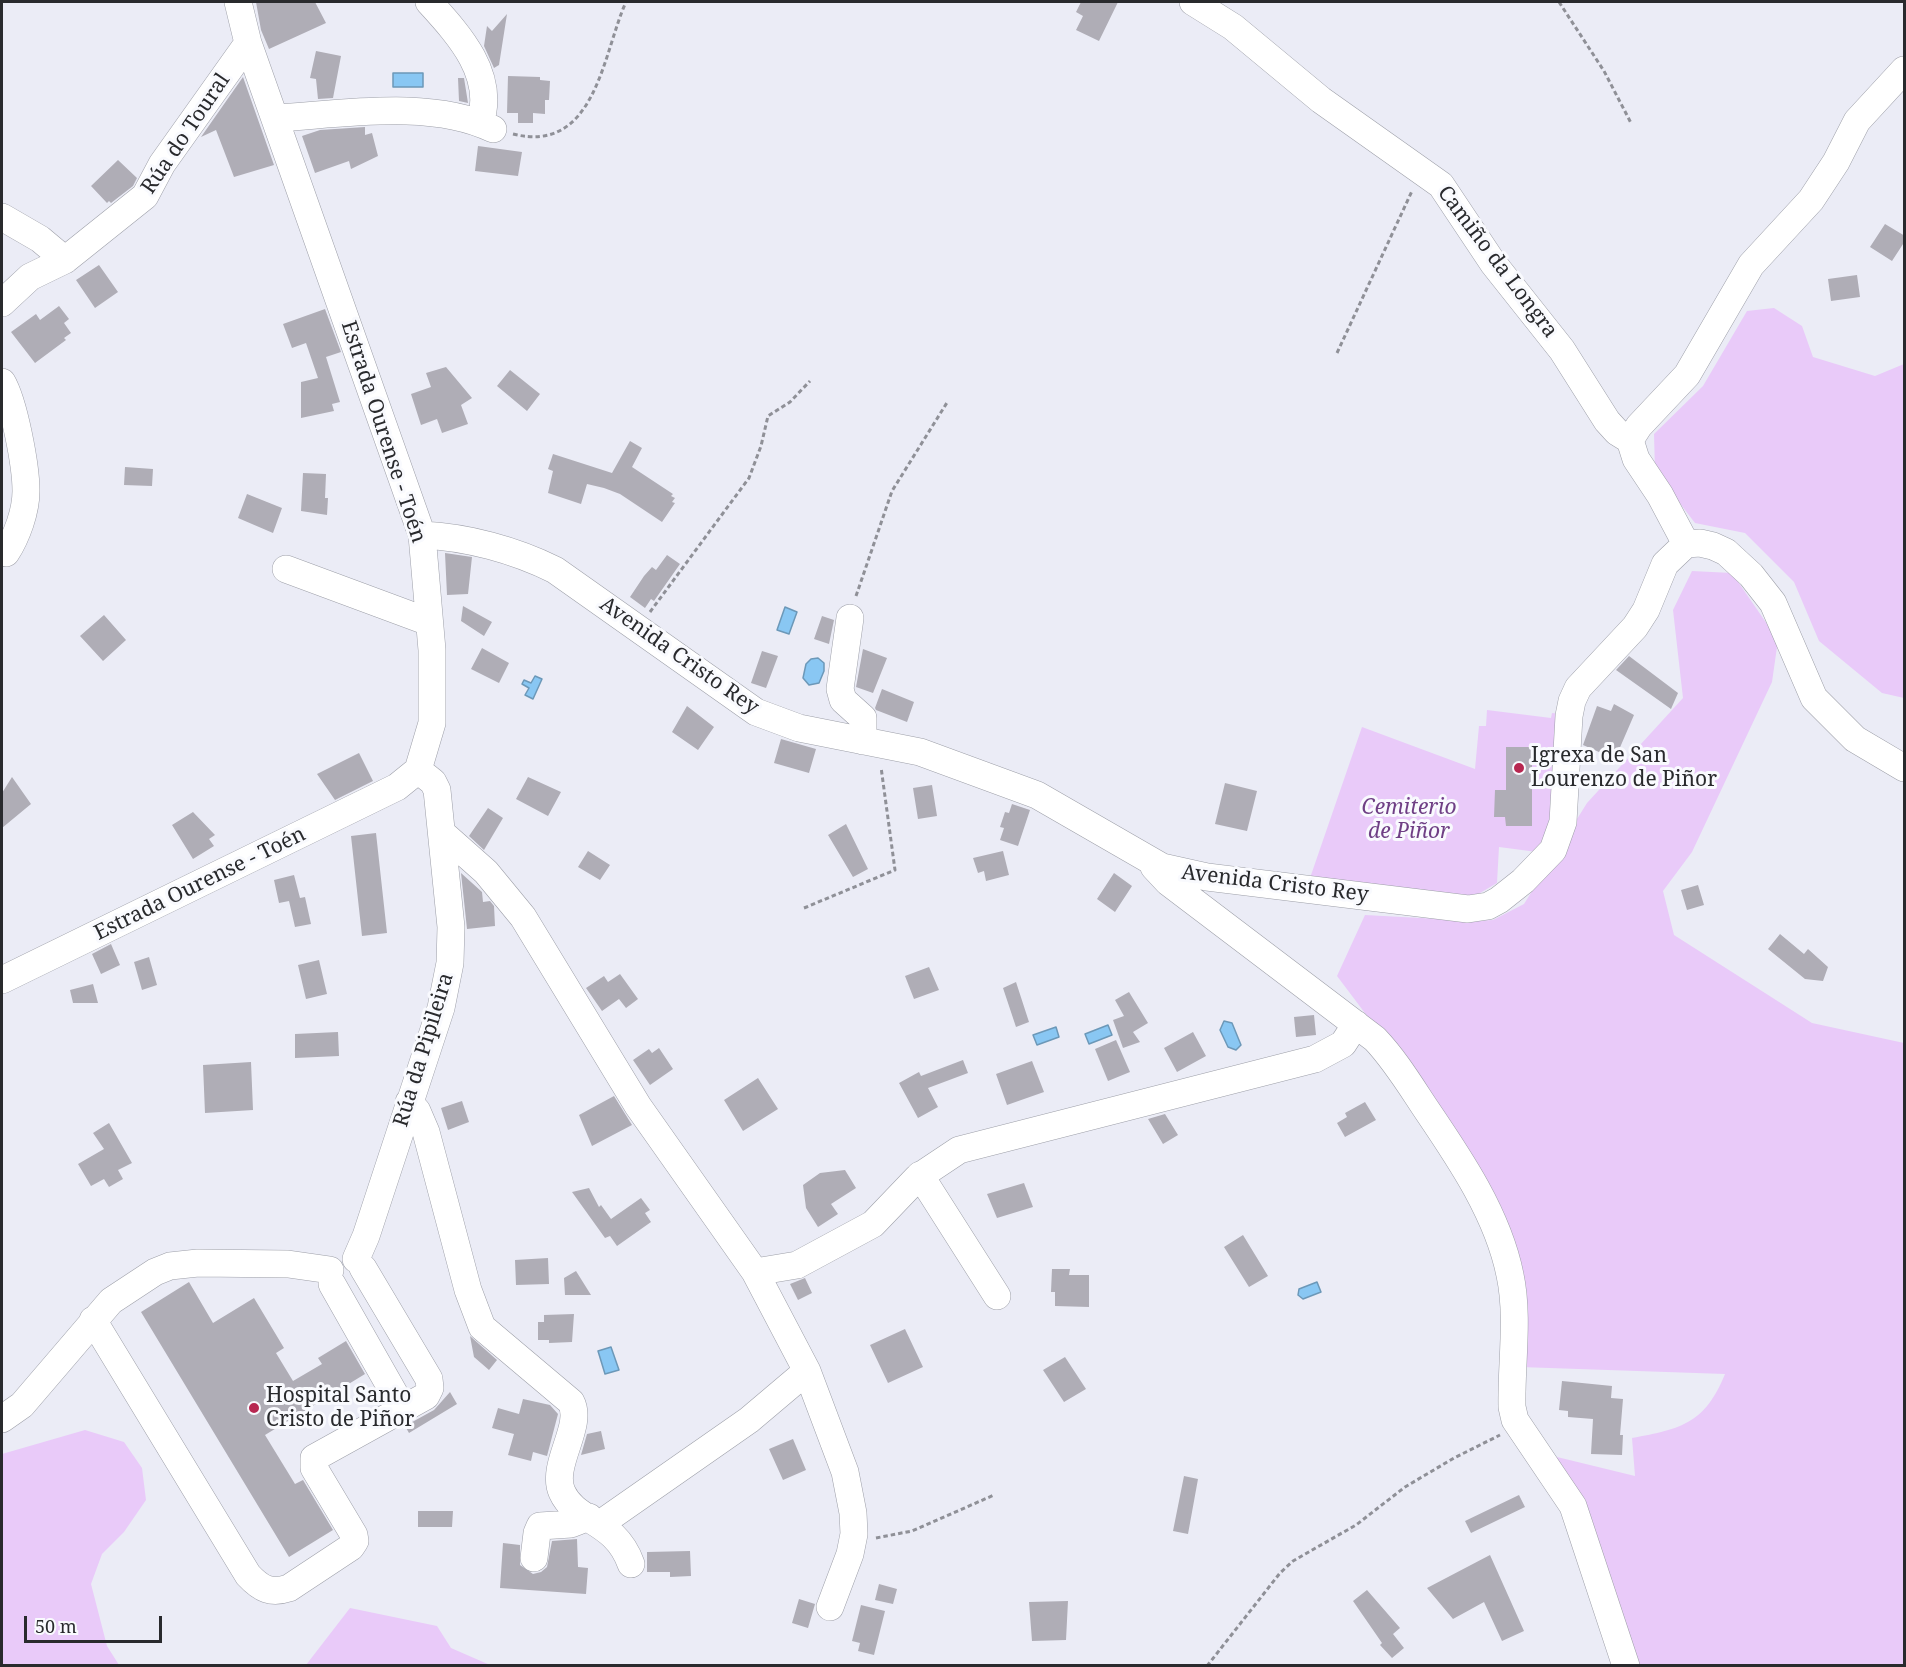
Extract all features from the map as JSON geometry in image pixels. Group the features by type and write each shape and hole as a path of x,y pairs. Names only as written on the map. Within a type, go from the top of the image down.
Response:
{"street":[{"name":"Estrada Ourense - Toén","path":"2,980 375,800 418,770 432,723 434,687 422,535 277,118 248,43 238,2"},
{"path":"277,118 367,112 436,113 486,126 486,96 478,69 464,45 429,2"},
{"name":"Camiño da Longra","path":"1193,2 1233,27 1313,93 1385,147 1421,169 1447,191 1493,263 1562,350 1607,421 1617,432 1630,440"},
{"name":"Rúa do Toural","path":"2,303 30,277 65,260 145,196 162,164 248,43"},
{"path":"1905,70 1857,121 1836,162 1810,200 1751,264 1739,281 1693,367 1630,440 1636,459 1686,544 1700,543 1726,552 1751,575 1773,603 1814,698 1856,739 1905,768"},
{"path":"2,217 40,239 65,260"},
{"path":"2,382 12,400 26,490 21,517 6,553"},
{"name":"Avenida Cristo Rey","path":"422,535 461,539 543,564 572,580 756,712 775,721 935,757 1037,795 1147,860 1177,872 1468,909 1488,906 1499,900 1545,860 1560,837 1565,804 1569,716 1578,688 1635,627 1646,610 1665,564 1686,544"},
{"path":"286,569 429,622"},
{"path":"850,618 840,689 843,700 863,718 874,743"},
{"name":"Rúa da Pipileira","path":"359,1264 366,1236 441,1008 450,963 451,927 437,790 433,782 418,770"},
{"path":"441,833 486,872 516,908 559,972 606,1057 638,1107 755,1272 807,1371 845,1472 853,1513 854,1534 850,1554 830,1607"},
{"path":"1147,860 1168,882 1356,1024 1391,1056 1451,1146 1493,1225 1507,1264 1513,1292 1512,1407 1518,1426 1541,1456 1573,1506 1626,1665"},
{"path":"1207,877 1209,897 1242,938"},
{"path":"755,1272 797,1265 873,1224 920,1175 966,1148 1065,1125 1315,1059 1342,1044 1356,1024"},
{"path":"409,1102 417,1111 426,1132 468,1290 482,1327 573,1407 560,1483 565,1497 616,1536 631,1564"},
{"path":"920,1175 997,1296"},
{"path":"93,1320 249,1575 258,1585 269,1591 289,1588 351,1547 355,1541 354,1535 314,1468 314,1458 426,1396 430,1388 429,1379 359,1264 338,1259 331,1277"},
{"path":"2,1419 22,1405 93,1320 125,1290 170,1266 198,1263 288,1264 331,1277 403,1409"},
{"path":"534,1558 540,1526 595,1521 761,1411 807,1371"}],"path":[{"path":"486,126 521,136 542,137 562,130 576,116 599,84 626,2"},
{"path":"1559,2 1604,72 1631,123"},
{"path":"1337,353 1421,169"},
{"path":"640,629 687,559 749,478 761,446 768,416 790,402 810,381"},
{"path":"850,618 864,566 892,491 948,401"},
{"path":"804,908 895,870 882,774 874,743"},
{"path":"1207,1665 1280,1573 1293,1562 1356,1525 1405,1488 1454,1458 1518,1426"},
{"path":"854,1534 883,1538 896,1536 963,1510 994,1495"}],"green space":[{"path":"1774,308 1802,326 1813,357 1875,376 1904,364 1904,698 1882,693 1819,641 1794,582 1745,533 1695,523 1655,471 1654,434 1703,386 1747,311"},
{"path":"1692,571 1732,573 1778,640 1772,682 1692,852 1663,891 1674,935 1812,1023 1904,1043 1904,1665 1637,1665 1553,1456 1635,1476 1632,1438 1665,1431 1690,1421 1709,1403 1725,1374 1520,1367 1520,1292 1380,1033 1337,976 1365,915 1493,920 1524,904 1587,803 1683,698 1673,610"},
{"name":"Cemiterio de Piñor","path":"1487,710 1551,718 1552,713 1560,714 1554,823 1537,852 1499,847 1497,883 1475,896 1310,878 1362,727 1475,769 1479,726 1486,726"},
{"path":"85,1430 124,1442 142,1468 146,1500 124,1532 102,1554 91,1584 107,1646 119,1665 2,1665 2,1454"},
{"path":"350,1608 437,1626 451,1648 490,1665 306,1665"}],"water":[{"path":"393,73 423,73 423,87 393,87"},
{"path":"785,607 797,612 789,634 777,630"},
{"path":"818,658 824,663 824,671 819,683 809,685 803,678 806,664 811,659"},
{"path":"535,676 542,679 533,699 525,695 529,688 522,684 524,680 531,683"},
{"path":"1224,1021 1232,1023 1241,1045 1236,1050 1228,1047 1220,1030"},
{"path":"1108,1025 1112,1035 1089,1044 1085,1034"},
{"path":"1056,1027 1059,1037 1037,1045 1033,1035"},
{"path":"1317,1282 1321,1292 1303,1299 1298,1295 1299,1289"},
{"path":"611,1347 619,1370 605,1374 598,1351"}],"building":[{"path":"256,2 315,2 326,23 269,49 261,30"},
{"path":"1081,2 1118,2 1099,41 1076,30 1083,16 1076,12"},
{"path":"507,14 499,65 494,68 484,46 487,26 492,31"},
{"path":"316,51 341,56 333,98 318,99 316,79 310,78"},
{"path":"508,76 540,77 540,80 550,81 549,100 545,100 545,114 533,113 533,123 518,123 518,113 507,113"},
{"path":"243,77 274,165 234,177 216,130 201,137"},
{"path":"458,78 464,78 468,103 459,101"},
{"path":"365,127 365,135 372,133 378,156 351,169 349,161 315,173 302,136 320,130"},
{"path":"478,146 522,152 518,176 475,171"},
{"path":"118,160 137,178 133,186 111,203 109,201 107,203 91,186"},
{"path":"1885,224 1905,236 1905,241 1892,261 1870,247"},
{"path":"99,265 118,292 95,308 76,280"},
{"path":"1857,275 1860,297 1831,301 1828,279"},
{"path":"59,306 69,319 64,323 71,333 64,338 66,340 35,363 11,332 36,314 40,320"},
{"path":"325,309 341,352 326,357 340,402 332,404 334,411 301,418 301,382 318,378 306,343 292,348 283,324"},
{"path":"446,367 472,398 461,405 468,424 442,433 437,419 421,425 411,394 431,387 426,373"},
{"path":"510,370 540,394 527,411 497,386"},
{"path":"630,441 642,448 632,467 673,494 671,496 675,498 672,502 675,503 662,522 620,494 604,488 587,484 581,504 548,493 553,471 548,469 553,454 612,473"},
{"path":"125,467 153,469 152,486 124,485"},
{"path":"303,473 326,474 327,515 301,511"},
{"path":"247,494 282,508 273,533 238,518"},
{"path":"445,553 472,557 468,594 447,595"},
{"path":"667,555 680,564 654,601 651,599 645,608 630,597 644,576 652,567 656,570"},
{"path":"463,606 492,622 484,636 461,621"},
{"path":"104,615 126,640 103,661 80,636"},
{"path":"822,616 834,620 829,644 814,639"},
{"path":"482,648 509,663 499,683 471,669"},
{"path":"863,649 887,658 873,693 856,687"},
{"path":"762,651 778,656 766,688 751,683"},
{"path":"1629,656 1678,693 1671,709 1616,670"},
{"path":"882,689 914,702 907,722 876,710"},
{"path":"1614,704 1634,715 1615,759 1583,745 1597,706 1611,711"},
{"path":"687,706 714,727 698,750 672,732"},
{"path":"781,739 816,749 809,773 774,763"},
{"name":"Igrexa de San Lourenzo de Piñor","path":"1506,747 1532,747 1532,826 1506,826 1505,817 1494,817 1495,790 1506,790"},
{"path":"359,753 373,781 335,800 317,774"},
{"path":"12,777 31,804 2,828 2,793"},
{"path":"528,777 561,792 548,816 516,799"},
{"path":"1225,783 1257,791 1247,831 1215,824"},
{"path":"932,785 937,816 918,819 913,788"},
{"path":"1012,804 1030,810 1018,846 1000,840 1004,828 1000,827 1005,812 1009,813"},
{"path":"488,808 503,818 484,850 469,836"},
{"path":"193,812 215,835 209,839 214,846 193,859 172,825"},
{"path":"846,824 868,869 853,877 828,835"},
{"path":"376,833 387,933 362,936 351,836"},
{"path":"588,851 610,865 600,880 578,867"},
{"path":"1003,851 1009,875 986,881 984,871 978,873 973,858"},
{"path":"461,873 482,892 483,902 490,901 494,906 495,926 467,929"},
{"path":"1114,873 1132,886 1115,912 1097,899"},
{"path":"294,875 300,898 305,897 311,924 295,927 289,901 279,903 274,880"},
{"path":"1698,885 1704,905 1687,910 1681,890"},
{"path":"1780,934 1804,954 1808,949 1828,967 1823,981 1805,979 1768,949"},
{"path":"111,944 120,965 101,974 92,954"},
{"path":"149,957 157,985 142,990 134,962"},
{"path":"319,960 327,994 306,999 298,965"},
{"path":"929,967 939,990 914,999 905,976"},
{"path":"620,974 638,999 626,1008 619,999 602,1011 586,988 604,976 608,982"},
{"path":"1016,982 1029,1022 1016,1027 1003,988"},
{"path":"93,984 98,1003 73,1003 70,990"},
{"path":"1129,992 1148,1023 1133,1032 1140,1042 1123,1048 1113,1020 1124,1016 1115,1000"},
{"path":"1314,1015 1316,1035 1296,1037 1294,1017"},
{"path":"338,1032 339,1056 295,1058 295,1034"},
{"path":"1193,1032 1206,1056 1177,1072 1164,1048"},
{"path":"1116,1040 1130,1072 1108,1081 1095,1049"},
{"path":"659,1048 673,1069 650,1085 633,1060 649,1049 652,1053"},
{"path":"963,1060 968,1073 928,1088 938,1107 918,1118 899,1083 919,1072 921,1076"},
{"path":"1032,1061 1044,1092 1007,1105 996,1074"},
{"path":"251,1062 253,1110 205,1113 203,1065"},
{"path":"758,1078 778,1109 743,1131 724,1100"},
{"path":"614,1096 632,1125 592,1146 579,1115"},
{"path":"462,1101 469,1122 448,1130 441,1108"},
{"path":"1365,1102 1376,1120 1345,1137 1337,1123 1347,1117 1345,1113"},
{"path":"1165,1114 1178,1135 1163,1144 1148,1119"},
{"path":"109,1123 132,1163 118,1170 123,1179 109,1187 104,1179 91,1186 78,1164 104,1149 93,1133"},
{"path":"845,1170 856,1188 831,1204 838,1214 818,1227 806,1208 803,1185 820,1173"},
{"path":"1024,1183 1033,1207 997,1218 987,1194"},
{"path":"589,1188 599,1207 601,1205 611,1219 641,1198 650,1210 645,1213 651,1222 617,1246 610,1236 605,1238 572,1192"},
{"path":"1243,1235 1268,1276 1249,1287 1224,1247"},
{"path":"548,1258 549,1284 516,1285 515,1260"},
{"path":"1052,1269 1070,1269 1069,1275 1089,1275 1089,1307 1055,1306 1055,1292 1051,1292"},
{"path":"576,1271 591,1295 565,1295 564,1278"},
{"path":"805,1278 812,1293 798,1300 790,1284"},
{"name":"Hospital Santo Cristo de Piñor","path":"189,1282 213,1323 254,1298 284,1348 276,1353 293,1381 322,1364 318,1358 346,1341 365,1374 265,1435 295,1484 303,1480 333,1530 289,1557 141,1312"},
{"path":"574,1314 572,1342 549,1343 549,1340 538,1340 538,1322 544,1322 544,1315"},
{"path":"905,1329 923,1367 888,1383 870,1345"},
{"path":"470,1336 497,1360 489,1370 474,1357"},
{"path":"1065,1357 1086,1389 1064,1402 1043,1370"},
{"path":"1562,1381 1612,1386 1611,1398 1623,1399 1620,1435 1623,1435 1622,1455 1591,1454 1593,1419 1568,1417 1568,1411 1559,1410"},
{"path":"450,1392 457,1404 409,1433 405,1426 434,1410"},
{"path":"523,1399 550,1405 558,1414 547,1456 533,1452 531,1461 508,1455 514,1434 492,1428 498,1408 519,1414"},
{"path":"601,1431 605,1449 581,1455 587,1434"},
{"path":"793,1439 806,1470 783,1480 769,1449"},
{"path":"1184,1476 1198,1479 1188,1534 1173,1531"},
{"path":"1519,1495 1525,1507 1471,1533 1465,1521"},
{"path":"418,1511 453,1511 452,1527 418,1527"},
{"path":"577,1539 578,1567 588,1568 586,1594 500,1588 503,1543 520,1545 520,1565 533,1574 547,1567 552,1541"},
{"path":"690,1551 691,1576 670,1577 670,1572 647,1572 647,1552"},
{"path":"1490,1555 1524,1631 1502,1641 1484,1602 1453,1619 1427,1588"},
{"path":"879,1584 897,1589 893,1604 875,1600"},
{"path":"1367,1590 1400,1628 1393,1634 1404,1648 1392,1658 1380,1645 1382,1643 1353,1601"},
{"path":"799,1599 815,1604 808,1628 792,1623"},
{"path":"1068,1601 1066,1640 1032,1641 1029,1602"},
{"path":"861,1605 885,1611 874,1655 858,1651 860,1643 852,1641"}],"place":[{"name":"Igrexa de San Lourenzo de Piñor","path":"1519,768"},
{"name":"Hospital Santo Cristo de Piñor","path":"254,1408"}]}
